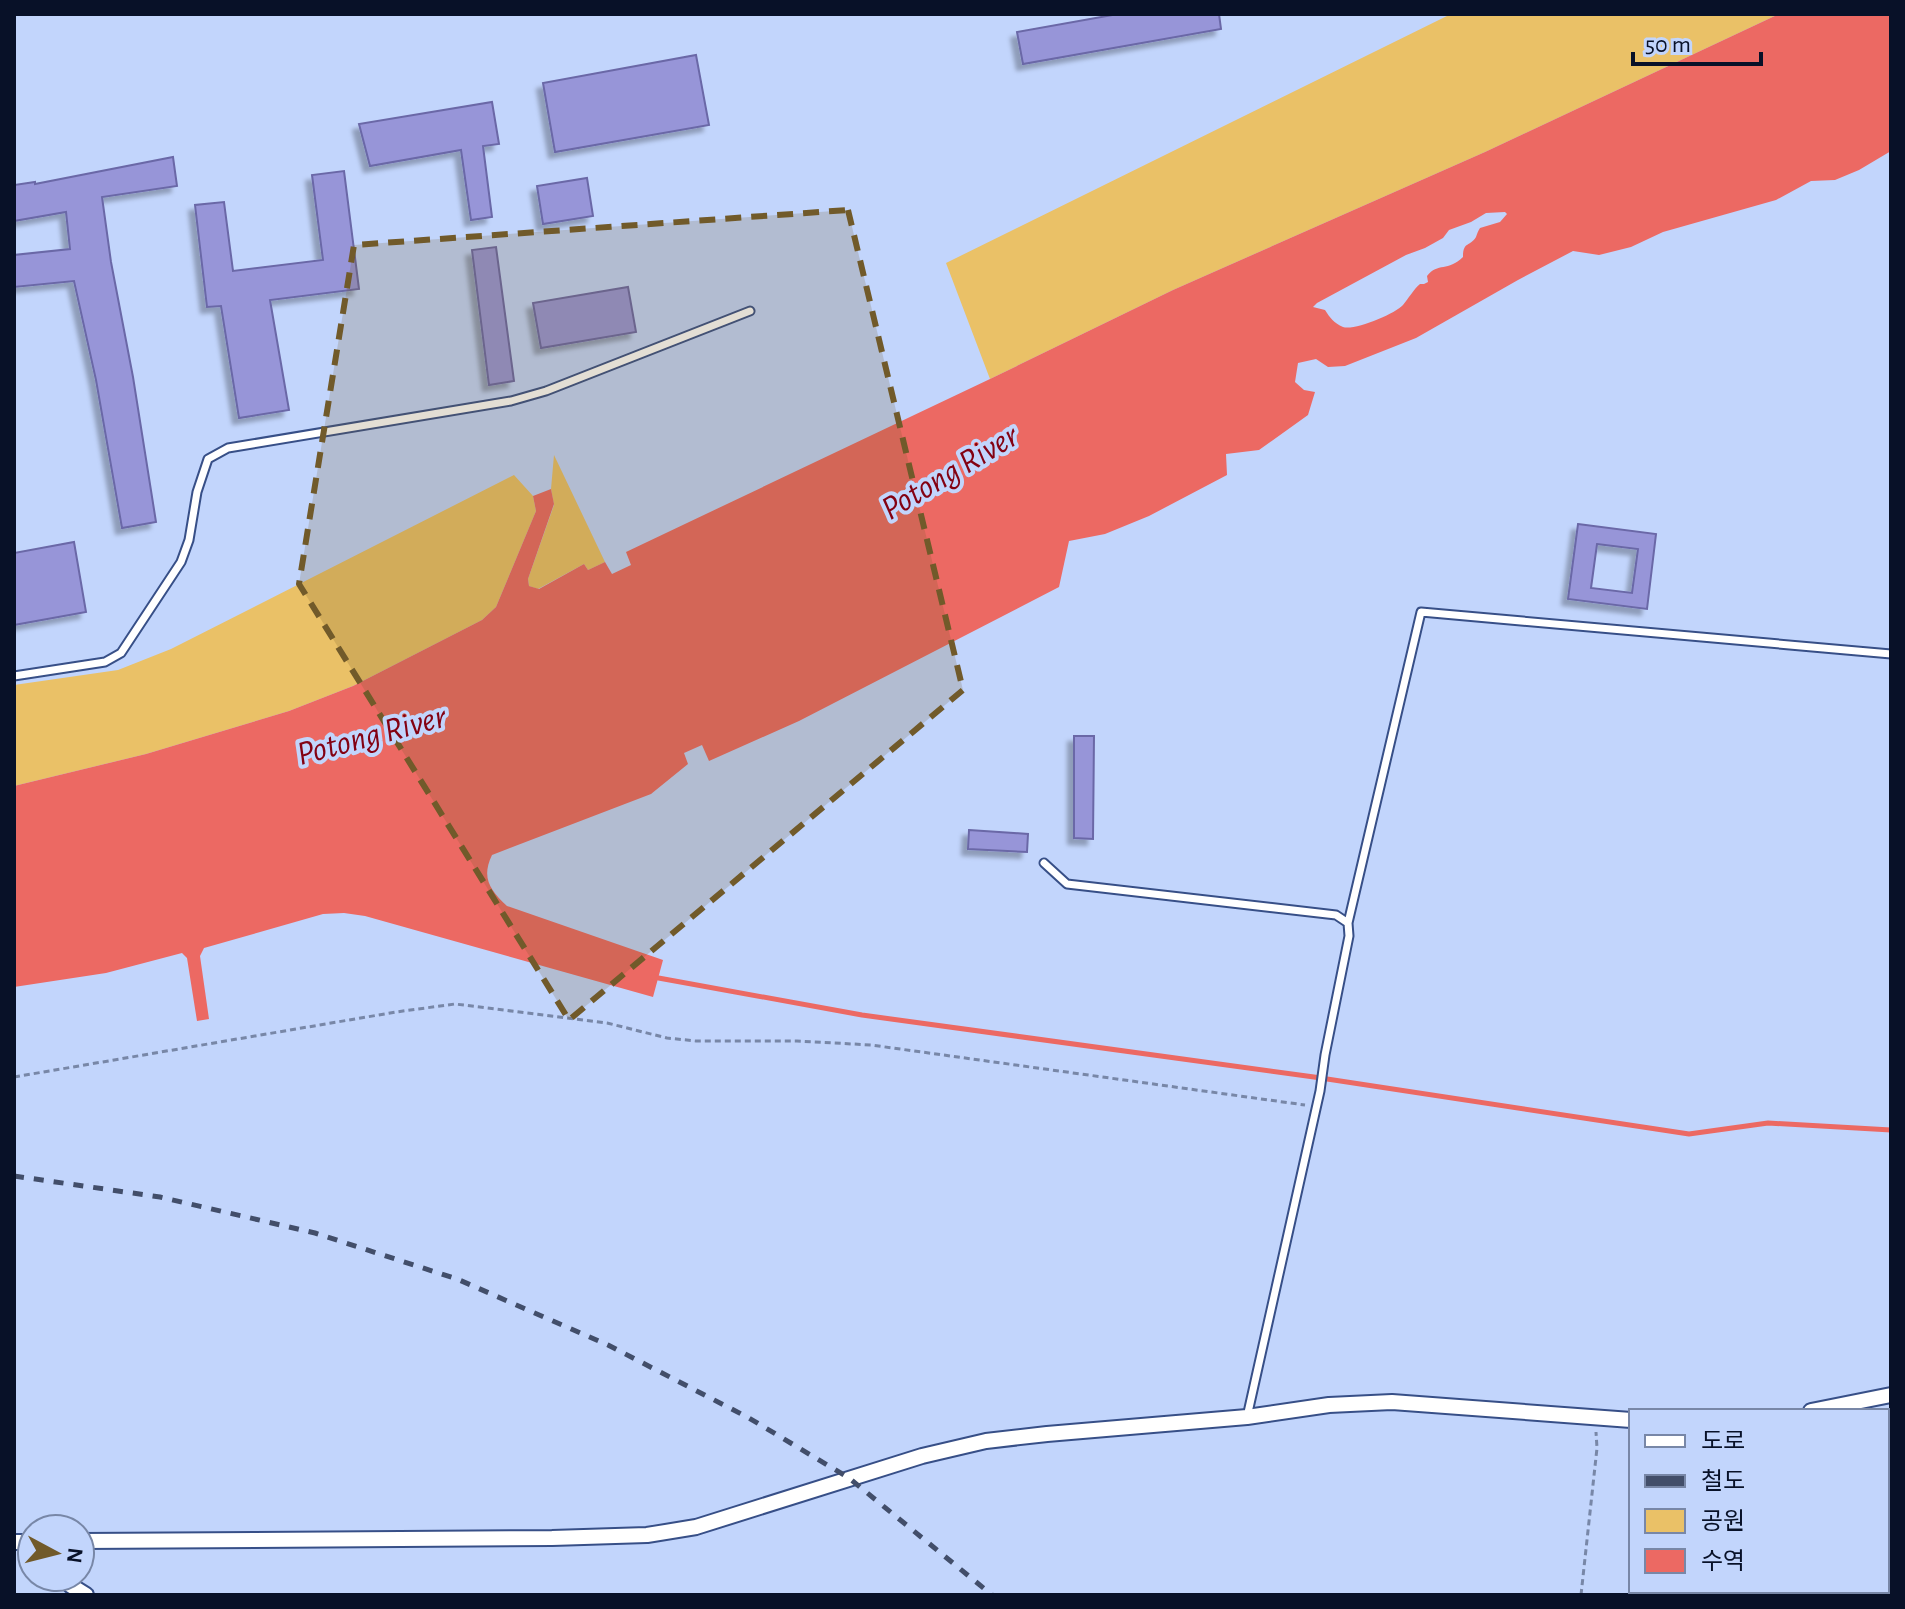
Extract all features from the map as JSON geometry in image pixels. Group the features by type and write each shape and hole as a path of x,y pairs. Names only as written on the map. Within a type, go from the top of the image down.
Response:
{"street":[{"path":"1833,1409 1866,1406 1891,1395"},
{"path":"96,1541 647,1535 696,1527 907,1461 986,1441 1247,1417 1329,1405 1392,1402 1629,1420"}],"lane":[{"path":"14,676 105,662 121,653 181,562 208,459 228,448 511,401 546,391 750,311"},
{"path":"1247,1417 1320,1091 1349,936 1348,923 1421,612 1891,654"},
{"path":"1044,863 1067,884 1336,915 1348,923"}],"path":[{"path":"14,1077 455,1004 607,1023 667,1038 696,1041 871,1045 1316,1107"},
{"path":"1581,1595 1597,1448 1596,1417"}],"highlighted area":[{"path":"848,210 963,690 569,1020 299,584 354,245"}],"green space":[{"path":"1451,14 1779,14 1485,152 1173,290 990,379 946,263"},
{"path":"554,455 605,562 588,570 584,564 538,589 529,586 528,579 554,505 551,489"},
{"path":"514,475 533,496 536,511 496,607 482,620 353,686 289,711 146,754 14,786 14,685 118,670 171,649"}],"water":[{"name":"Potong River","path":"1779,14 1891,14 1891,151 1835,180 1811,181 1776,200 1663,232 1631,247 1599,255 1573,251 1416,338 1345,366 1328,367 1316,359 1298,363 1295,382 1304,390 1315,392 1308,415 1259,450 1226,454 1227,475 1149,516 1105,534 1069,541 1059,587 799,721 709,761 702,745 684,753 688,764 651,794 492,855 487,877 496,895 507,906 663,960 653,997 365,916 344,913 323,914 204,948 200,956 209,1019 197,1021 187,958 182,953 106,973 14,987 14,786 146,754 289,711 353,686 482,620 496,607 536,511 533,496 551,489 554,504 528,579 529,586 539,589 584,564 588,570 605,562 612,574 631,565 626,552 1173,290 1485,152","holes":["1486,213 1507,214 1500,222 1480,228 1458,262 1431,272 1427,276 1428,282 1420,284 1399,309 1383,317 1348,328 1332,320 1325,310 1313,307 1443,238 1449,230"]}],"building":[{"path":"1118,14 1219,14 1221,29 1023,64 1017,32"},
{"path":"696,55 709,125 555,152 543,83"},
{"path":"492,102 499,144 483,146 492,217 471,220 461,150 370,166 359,124"},
{"path":"173,157 177,186 102,197 156,522 122,528 96,380 74,281 14,287 14,255 70,249 66,212 14,221 14,185 35,184"},
{"path":"344,171 359,289 270,300 289,410 239,418 221,306 207,307 195,205 224,202 233,271 323,260 312,175"},
{"path":"587,178 593,216 543,224 537,186"},
{"path":"496,247 514,381 489,385 472,250"},
{"path":"628,287 636,332 541,348 533,303"},
{"path":"1578,524 1656,534 1647,609 1568,599","holes":["1597,544 1638,549 1632,593 1591,588"]},
{"path":"74,542 86,612 14,625 14,553"},
{"path":"1074,736 1094,736 1093,839 1074,838"},
{"path":"969,830 1028,834 1027,852 968,849"}],"waterway":[{"path":"653,977 862,1015 1314,1077 1689,1134 1768,1123 1891,1130"}],"railway":[{"path":"14,1176 160,1197 315,1233 457,1279 608,1345 749,1418 849,1478 992,1595"}]}
